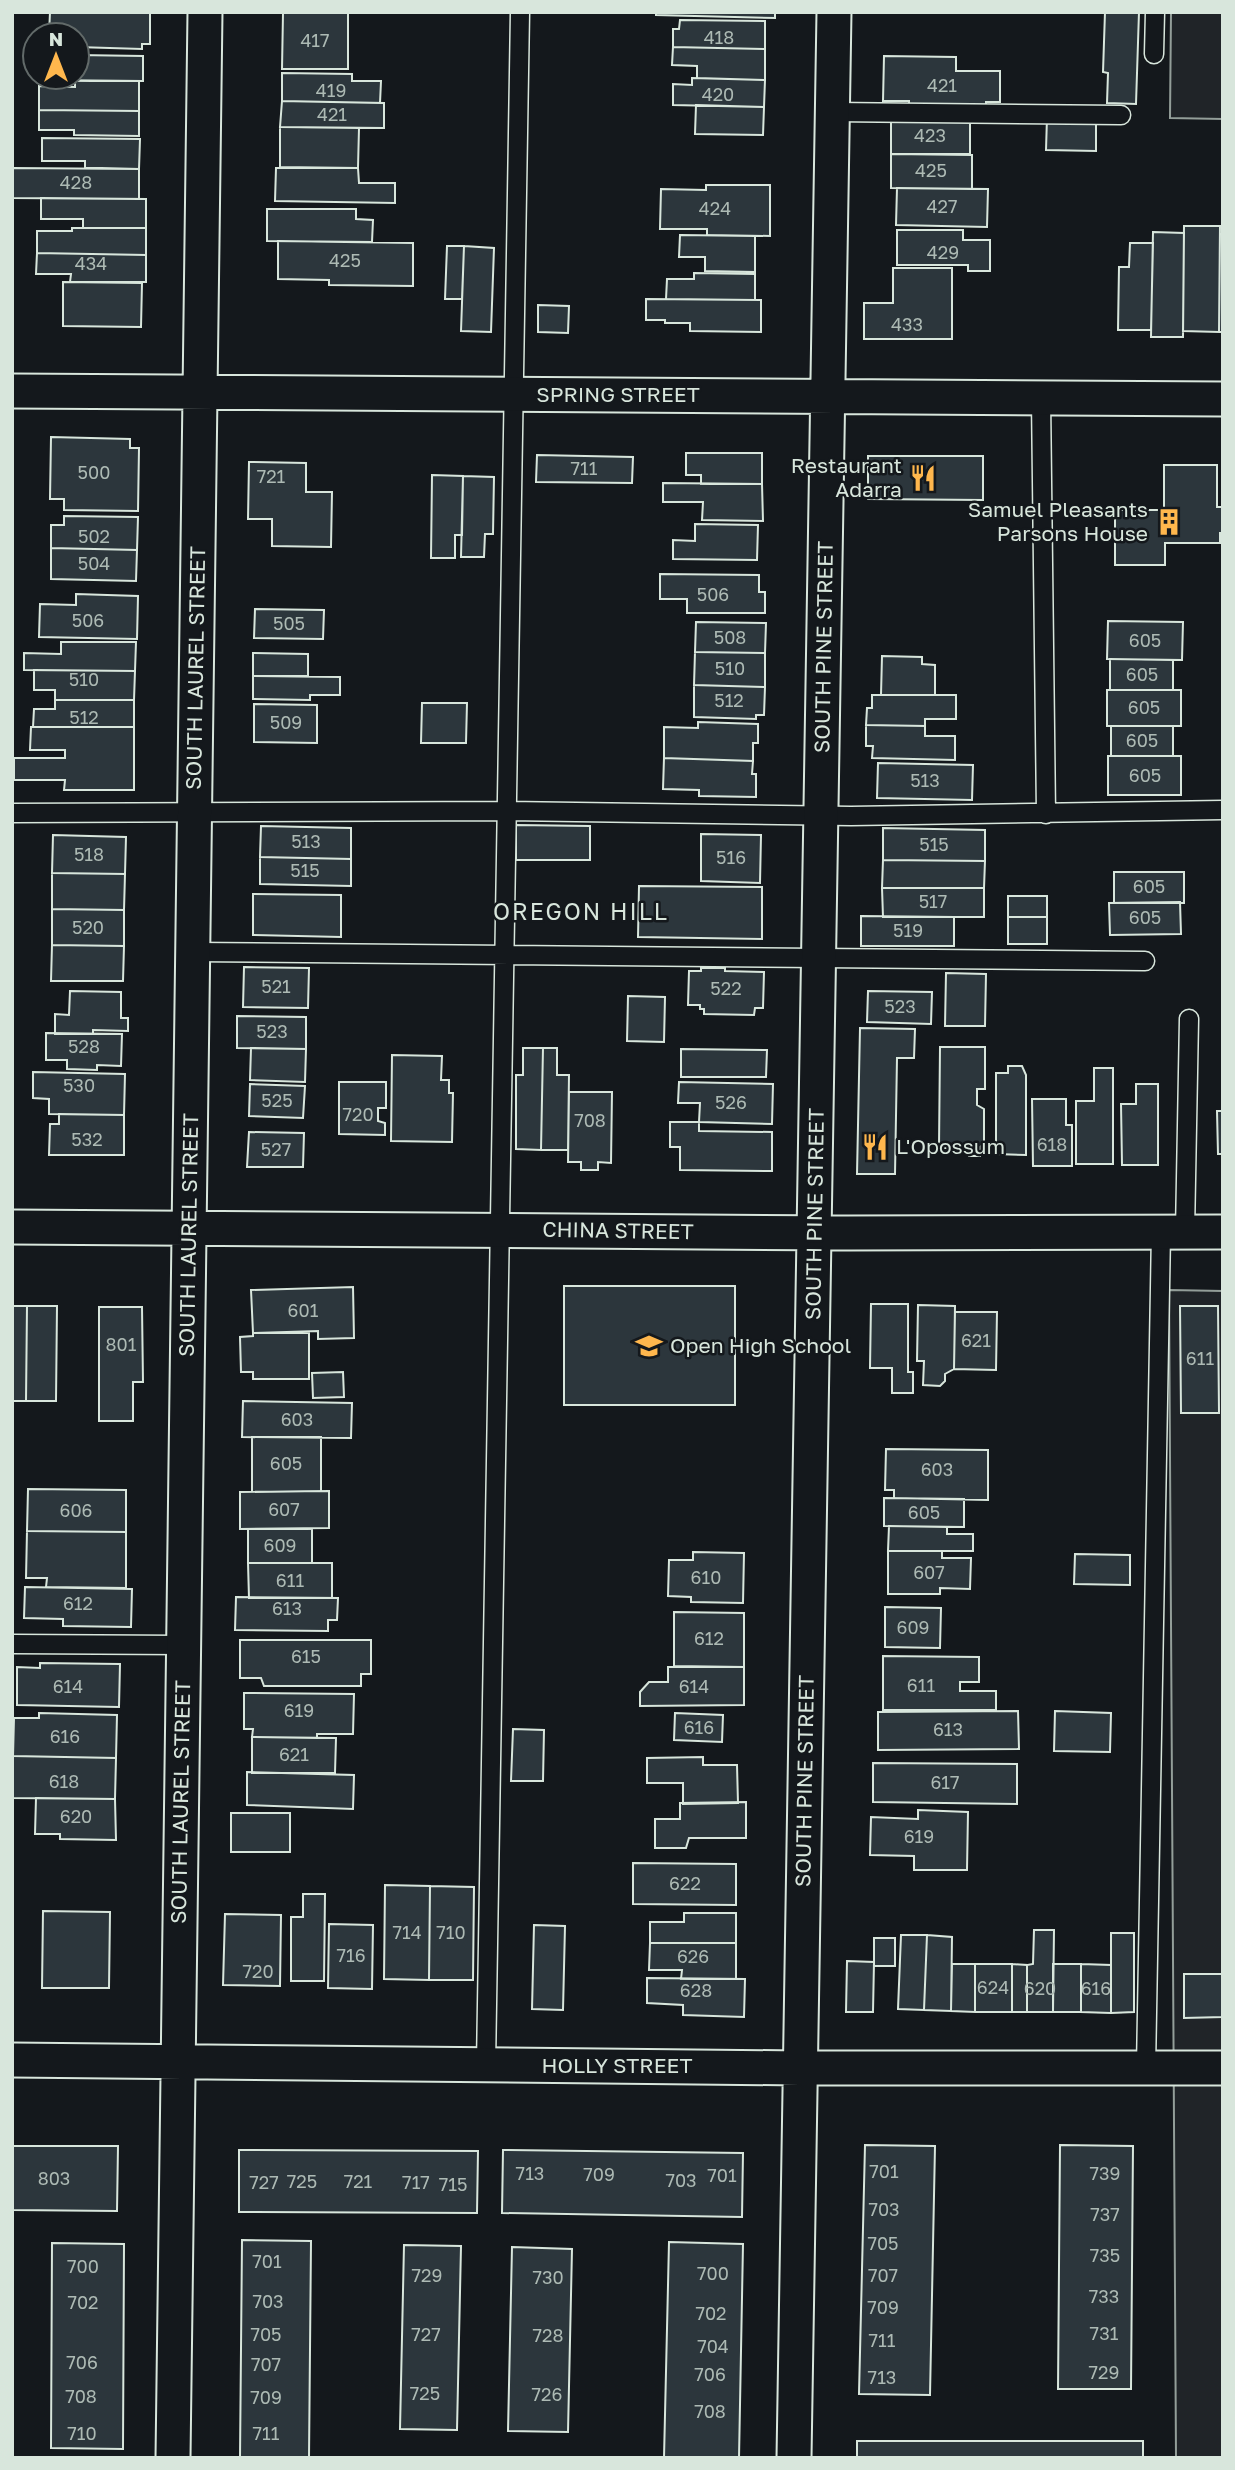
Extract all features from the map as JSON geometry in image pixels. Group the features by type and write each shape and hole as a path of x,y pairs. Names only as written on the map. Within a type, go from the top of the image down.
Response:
{"street":[{"name":"SOUTH LAUREL STREET","path":"173,2458 205,12"},
{"name":"SOUTH PINE STREET","path":"794,2458 834,12"},
{"name":"SPRING STREET","path":"12,391 1223,399"},
{"name":"CHINA STREET","path":"12,1227 1223,1232"},
{"name":"HOLLY STREET","path":"12,2060 800,2068 1223,2068"}],"lane":[{"path":"486,2065 503,956 516,394 520,12"},
{"path":"1154,54 1155,12"},
{"path":"833,111 1121,115"},
{"path":"1041,398 1046,814"},
{"path":"12,813 506,811 821,816 1223,810"},
{"path":"192,953 1145,961"},
{"path":"1146,2068 1173,1232 1189,1019"},
{"path":"12,1644 183,1645"}],"shaded area":[{"path":"1171,12 1223,12 1223,119 1170,118"},
{"path":"1169,1290 1223,1291 1223,2458 1176,2458"}],"building":[{"path":"50,12 150,12 150,44 142,44 142,49 91,47 91,21 50,21"},
{"path":"656,12 775,12 775,18 656,15"},
{"path":"1105,12 1139,12 1136,104 1107,103 1108,73 1103,72"},
{"path":"283,13 348,13 348,69 282,69"},
{"path":"680,20 765,21 765,49 673,47 673,29 679,29"},
{"path":"673,47 765,49 765,80 697,78 697,66 672,65"},
{"path":"91,55 143,56 143,81 91,80"},
{"path":"884,56 956,57 956,71 1000,71 1000,102 986,102 986,107 909,107 909,101 883,101"},
{"path":"282,73 352,74 352,81 381,81 380,103 282,101"},
{"path":"692,78 765,80 764,107 673,105 673,84 692,85"},
{"path":"91,81 139,81 139,111 39,110 39,91 91,91"},
{"path":"282,101 384,103 384,128 280,127"},
{"path":"696,105 764,107 763,135 695,134"},
{"path":"39,110 139,111 139,136 74,135 74,130 39,130"},
{"path":"1047,117 1096,117 1096,151 1046,150"},
{"path":"891,118 970,118 970,154 891,154"},
{"path":"280,127 359,128 358,168 280,167"},
{"path":"42,138 140,139 139,169 85,168 85,161 42,161"},
{"path":"891,154 972,155 972,189 891,188"},
{"path":"12,168 139,169 139,199 12,198"},
{"path":"276,168 358,168 359,183 395,183 395,203 275,201"},
{"path":"706,185 770,185 770,236 707,235 707,229 660,229 661,189 706,190"},
{"path":"897,188 988,189 987,227 896,225"},
{"path":"41,198 146,199 146,228 83,228 83,219 41,219"},
{"path":"267,209 356,209 356,219 373,220 372,242 267,241"},
{"path":"1184,226 1220,226 1219,332 1183,331"},
{"path":"72,228 146,228 146,255 37,253 37,231 72,231"},
{"path":"897,230 963,230 963,240 990,240 990,271 968,271 968,265 897,265"},
{"path":"1153,232 1184,233 1183,337 1151,337"},
{"path":"1220,234 1223,234 1223,332 1219,332"},
{"path":"680,235 755,236 755,272 705,271 705,257 679,257"},
{"path":"278,241 413,243 413,286 329,285 329,280 278,279"},
{"path":"1130,243 1153,243 1151,330 1118,330 1119,267 1129,267"},
{"path":"447,246 464,246 462,299 445,299"},
{"path":"464,246 494,248 491,332 461,331"},
{"path":"37,253 146,255 146,282 70,282 71,274 36,274"},
{"path":"893,268 952,268 952,339 864,339 864,303 893,303"},
{"path":"694,273 755,274 755,300 666,299 667,279 694,279"},
{"path":"63,282 142,283 141,327 63,326"},
{"path":"646,299 761,300 761,332 690,331 690,323 646,320"},
{"path":"538,305 569,306 568,333 538,332"},
{"path":"51,437 130,439 130,448 139,448 138,511 64,510 64,499 50,499"},
{"path":"686,453 762,453 762,484 701,484 701,475 686,475"},
{"path":"537,455 633,457 632,483 536,482"},
{"path":"868,456 983,456 983,500 868,499"},
{"path":"249,462 306,463 306,492 332,492 331,547 272,546 272,519 248,519"},
{"name":"Samuel Pleasants Parsons House","path":"1164,465 1217,465 1217,507 1223,507 1223,533 1220,533 1220,543 1165,543 1165,565 1115,565 1115,510 1164,510"},
{"path":"432,475 463,476 462,535 455,535 455,558 431,558"},
{"path":"463,476 494,477 493,534 485,534 484,557 461,557"},
{"path":"663,483 762,484 763,521 702,520 703,502 663,502"},
{"path":"64,516 138,517 137,550 51,548 51,525 64,525"},
{"path":"695,524 758,525 757,560 673,559 673,540 695,541"},
{"path":"51,548 137,550 136,581 51,579"},
{"path":"660,574 759,575 759,592 765,592 765,613 687,613 687,599 660,599"},
{"path":"76,594 138,596 137,639 39,637 40,604 76,605"},
{"path":"255,609 324,610 323,639 254,638"},
{"path":"1108,621 1183,622 1182,660 1107,659"},
{"path":"696,622 766,623 765,653 695,652"},
{"path":"61,642 136,642 135,671 24,670 24,653 61,654"},
{"path":"695,652 765,653 765,687 694,685"},
{"path":"253,653 308,654 308,676 253,676"},
{"path":"882,656 922,657 922,664 935,665 935,695 881,695"},
{"path":"1110,659 1173,660 1173,690 1110,690"},
{"path":"34,670 135,671 134,700 55,700 55,690 34,690"},
{"path":"253,676 340,677 340,695 310,695 310,700 253,699"},
{"path":"694,685 765,687 764,715 756,715 756,719 694,717"},
{"path":"1107,690 1181,690 1181,726 1107,726"},
{"path":"872,695 956,695 956,719 925,719 925,726 866,725 867,708 872,708"},
{"path":"55,700 134,700 134,727 33,727 34,709 55,709"},
{"path":"422,703 467,703 466,743 421,743"},
{"path":"254,704 317,705 317,743 254,742"},
{"path":"698,722 758,724 758,743 753,743 753,761 664,758 664,727 698,728"},
{"path":"866,725 925,726 925,736 955,736 955,760 872,758 873,746 866,746"},
{"path":"1111,726 1173,726 1173,756 1111,756"},
{"path":"31,727 134,727 134,790 64,790 65,780 14,780 14,758 65,758 65,750 30,750"},
{"path":"1108,756 1181,756 1181,795 1108,795"},
{"path":"664,758 753,761 756,797 699,796 699,790 663,789"},
{"path":"878,763 973,765 972,800 877,798"},
{"path":"516,825 590,826 590,860 516,860"},
{"path":"261,826 351,828 351,859 260,857"},
{"path":"883,828 985,830 985,861 883,860"},
{"path":"701,834 761,835 760,883 701,881"},
{"path":"53,835 126,837 125,874 52,873"},
{"path":"260,857 351,859 351,886 260,884"},
{"path":"883,860 985,861 984,888 882,888"},
{"path":"1114,872 1184,872 1184,903 1114,903"},
{"path":"52,873 125,874 124,910 52,909"},
{"path":"639,886 762,887 762,939 638,937"},
{"path":"882,888 984,888 984,917 883,917"},
{"path":"253,894 341,895 341,937 253,935"},
{"path":"1008,896 1047,896 1047,917 1008,917"},
{"path":"1180,902 1181,934 1110,935 1109,903"},
{"path":"52,909 124,910 124,946 52,945"},
{"path":"861,916 954,917 954,946 861,946"},
{"path":"1008,917 1047,917 1047,944 1008,944"},
{"path":"52,945 124,946 123,981 51,981"},
{"path":"244,967 309,968 308,1008 243,1007"},
{"path":"701,968 764,972 763,1008 755,1008 754,1015 704,1014 700,1005 688,1005 689,971 701,971"},
{"path":"946,973 986,974 985,1026 945,1026"},
{"path":"70,991 121,992 121,1018 128,1018 128,1031 93,1030 93,1034 55,1034 55,1014 69,1015"},
{"path":"868,991 932,992 931,1024 867,1022"},
{"path":"628,996 665,997 664,1042 627,1041"},
{"path":"237,1016 306,1017 306,1049 237,1048"},
{"path":"860,1028 915,1029 914,1058 897,1058 895,1174 857,1174"},
{"path":"46,1033 122,1034 121,1066 97,1065 97,1070 67,1069 67,1060 46,1060"},
{"path":"940,1047 985,1047 985,1089 977,1089 977,1105 984,1109 984,1144 980,1147 980,1156 969,1156 969,1148 939,1148"},
{"path":"251,1048 306,1049 305,1082 250,1080"},
{"path":"523,1048 543,1048 541,1150 516,1149 516,1075 523,1075"},
{"path":"543,1048 557,1048 557,1075 569,1075 568,1150 541,1150"},
{"path":"681,1049 767,1050 766,1077 681,1077"},
{"path":"392,1055 442,1056 441,1080 449,1080 449,1093 453,1093 452,1142 391,1141"},
{"path":"1008,1066 1022,1066 1026,1075 1026,1155 996,1154 996,1073 1008,1073"},
{"path":"1094,1068 1113,1068 1113,1164 1076,1164 1076,1101 1094,1101"},
{"path":"33,1072 125,1074 124,1115 49,1114 49,1099 33,1098"},
{"path":"339,1082 386,1082 386,1108 378,1108 378,1121 385,1123 385,1135 339,1134"},
{"path":"679,1082 773,1084 772,1124 699,1122 700,1103 678,1103"},
{"path":"250,1084 305,1086 303,1118 249,1116"},
{"path":"1136,1084 1158,1084 1158,1165 1122,1165 1121,1104 1136,1104"},
{"path":"569,1092 612,1092 611,1163 598,1162 598,1170 581,1170 581,1162 568,1162"},
{"path":"1032,1099 1066,1099 1066,1125 1072,1125 1072,1166 1033,1166"},
{"path":"1217,1111 1223,1111 1223,1154 1218,1154"},
{"path":"59,1114 124,1115 124,1155 49,1155 50,1124 59,1124"},
{"path":"670,1122 699,1122 699,1131 772,1132 772,1171 680,1170 680,1147 670,1147"},
{"path":"249,1132 304,1133 303,1167 247,1167"},
{"name":"Open High School","path":"564,1286 735,1286 735,1405 564,1405"},
{"path":"353,1287 354,1338 318,1339 318,1331 253,1333 251,1290"},
{"path":"871,1304 908,1304 908,1372 913,1372 913,1393 892,1393 892,1368 870,1368"},
{"path":"918,1305 955,1306 954,1369 945,1374 945,1381 940,1386 923,1385 924,1361 917,1361"},
{"path":"12,1306 27,1306 26,1401 12,1401"},
{"path":"27,1306 57,1306 56,1401 26,1401"},
{"path":"1180,1306 1218,1306 1219,1413 1181,1413"},
{"path":"99,1307 142,1307 143,1382 133,1382 133,1421 99,1421"},
{"path":"955,1312 997,1312 996,1370 954,1369"},
{"path":"253,1333 309,1333 309,1379 253,1379 253,1372 241,1372 240,1337 253,1336"},
{"path":"343,1372 344,1397 313,1398 312,1373"},
{"path":"243,1401 352,1403 351,1438 242,1437"},
{"path":"252,1437 321,1437 321,1491 252,1492"},
{"path":"886,1449 988,1450 988,1500 894,1498 894,1490 885,1490"},
{"path":"28,1489 126,1490 126,1532 27,1531"},
{"path":"329,1491 329,1528 240,1529 240,1492"},
{"path":"884,1498 964,1499 964,1527 884,1526"},
{"path":"889,1526 947,1527 947,1534 973,1534 973,1551 888,1551"},
{"path":"248,1529 312,1529 312,1563 248,1563"},
{"path":"27,1531 126,1532 126,1588 46,1587 47,1578 26,1578"},
{"path":"888,1551 942,1551 942,1558 971,1558 970,1589 940,1588 940,1594 888,1594"},
{"path":"693,1552 744,1553 743,1603 691,1602 691,1597 668,1596 669,1560 693,1560"},
{"path":"1075,1554 1130,1555 1130,1585 1074,1584"},
{"path":"248,1563 332,1563 332,1598 249,1598"},
{"path":"25,1587 132,1589 131,1627 63,1626 63,1619 24,1618"},
{"path":"236,1597 338,1598 337,1620 328,1620 328,1631 235,1630"},
{"path":"885,1607 941,1608 940,1648 885,1647"},
{"path":"674,1612 744,1613 744,1667 674,1666"},
{"path":"240,1640 371,1640 371,1674 361,1674 361,1686 264,1686 261,1678 240,1678"},
{"path":"883,1656 979,1657 979,1682 960,1682 960,1691 996,1691 996,1710 883,1710"},
{"path":"40,1663 120,1664 119,1707 17,1705 17,1667 40,1668"},
{"path":"668,1667 744,1667 744,1705 640,1706 640,1692 649,1682 668,1682"},
{"path":"244,1693 354,1694 353,1734 317,1734 317,1738 252,1737 253,1729 244,1729"},
{"path":"1018,1711 1019,1749 878,1750 878,1712"},
{"path":"1055,1711 1111,1713 1110,1752 1054,1751"},
{"path":"39,1713 117,1715 116,1758 13,1756 14,1718 39,1718"},
{"path":"675,1713 723,1715 722,1742 674,1740"},
{"path":"513,1729 544,1730 543,1781 511,1781"},
{"path":"252,1737 336,1738 335,1773 252,1773"},
{"path":"13,1756 116,1758 115,1799 12,1798"},
{"path":"703,1757 703,1765 737,1765 738,1803 683,1804 683,1783 647,1783 647,1758"},
{"path":"873,1763 1017,1764 1017,1804 873,1802"},
{"path":"247,1772 354,1775 353,1809 247,1805"},
{"path":"36,1798 115,1799 116,1840 60,1839 60,1834 35,1834"},
{"path":"746,1802 746,1838 689,1838 686,1848 655,1848 655,1819 680,1819 680,1803"},
{"path":"918,1810 968,1812 967,1870 914,1870 914,1856 870,1855 871,1817 918,1819"},
{"path":"231,1813 290,1813 290,1852 231,1852"},
{"path":"633,1863 736,1864 736,1905 633,1904"},
{"path":"385,1885 430,1886 429,1980 384,1979"},
{"path":"430,1886 474,1887 473,1980 429,1980"},
{"path":"303,1894 325,1894 324,1981 291,1981 291,1917 303,1917"},
{"path":"43,1911 110,1912 109,1988 42,1988"},
{"path":"684,1913 736,1913 736,1943 650,1943 650,1922 684,1922"},
{"path":"225,1914 281,1915 280,1986 223,1985"},
{"path":"329,1924 373,1925 372,1989 328,1988"},
{"path":"534,1925 565,1926 563,2010 532,2009"},
{"path":"1034,1930 1054,1930 1053,2012 1027,2012 1027,1965 1033,1964"},
{"path":"1111,1933 1134,1933 1134,2012 1111,2013"},
{"path":"901,1935 927,1935 924,2010 898,2009"},
{"path":"927,1935 952,1937 951,2011 924,2010"},
{"path":"874,1938 895,1938 895,1966 874,1966"},
{"path":"650,1943 736,1943 736,1979 681,1979 682,1970 649,1970"},
{"path":"847,1961 874,1962 873,2012 846,2012"},
{"path":"952,1964 975,1964 975,2012 951,2011"},
{"path":"975,1964 1012,1964 1012,2012 975,2012"},
{"path":"1012,1964 1027,1965 1027,2012 1012,2012"},
{"path":"1053,1964 1081,1964 1081,2012 1053,2012"},
{"path":"1081,1964 1111,1965 1111,2013 1081,2012"},
{"path":"1184,1974 1223,1974 1223,2017 1184,2018"},
{"path":"647,1978 745,1979 744,2017 683,2015 683,2005 647,2003"},
{"path":"865,2145 935,2146 930,2395 859,2394"},
{"path":"1060,2145 1133,2146 1131,2389 1058,2389"},
{"path":"12,2146 118,2146 117,2211 12,2210"},
{"path":"239,2150 478,2151 477,2213 239,2212"},
{"path":"503,2150 743,2153 742,2217 502,2213"},
{"path":"242,2240 311,2241 309,2458 240,2458"},
{"path":"669,2242 743,2244 739,2458 664,2458"},
{"path":"52,2243 124,2244 123,2449 51,2448"},
{"path":"404,2245 461,2246 457,2430 400,2429"},
{"path":"512,2247 572,2249 568,2432 508,2431"},
{"path":"857,2441 1143,2441 1143,2458 857,2458"}],"place":[{"name":"Restaurant Adarra","path":"923,478"},
{"name":"Samuel Pleasants Parsons House","path":"1169,522"},
{"name":"L'Opossum","path":"875,1147"},
{"name":"Open High School","path":"649,1346"}],"district":[{"name":"OREGON HILL","path":"581,912"}]}
